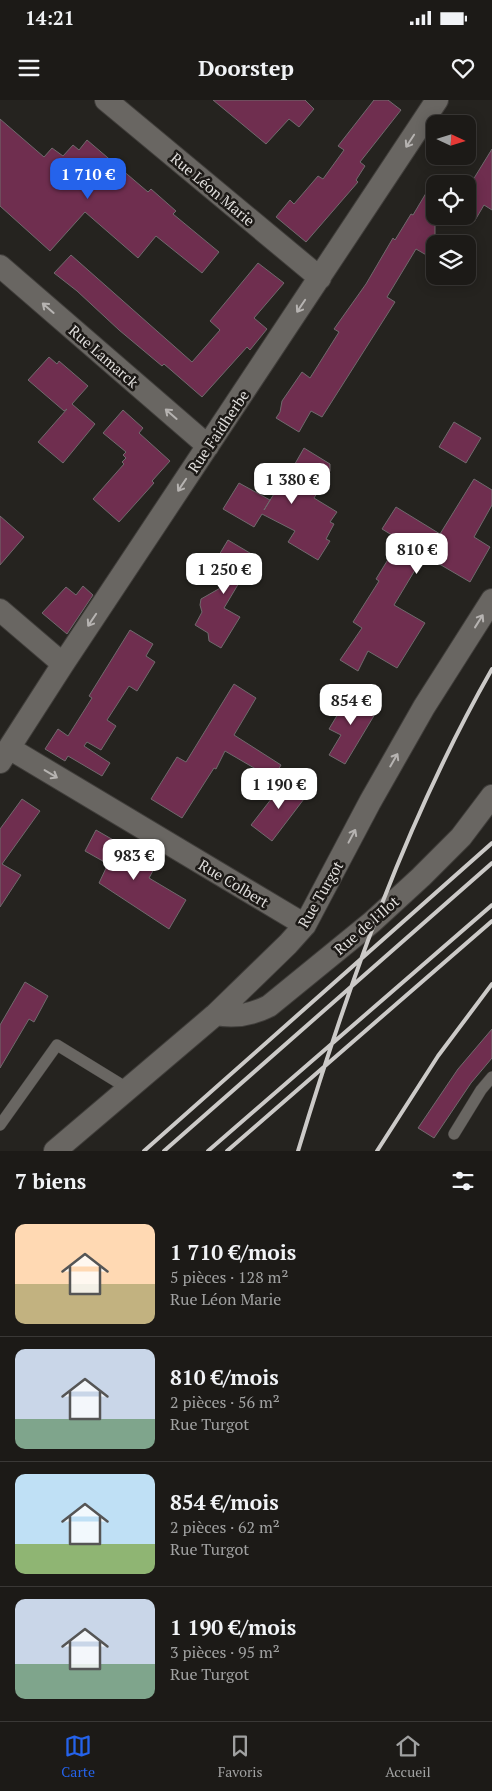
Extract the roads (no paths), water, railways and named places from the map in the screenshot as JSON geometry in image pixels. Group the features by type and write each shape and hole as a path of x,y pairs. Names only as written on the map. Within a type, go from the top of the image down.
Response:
{"street":[{"name":"Rue Léon Marie","path":"106,100 320,278"},
{"name":"Rue Faidherbe","path":"4,755 437,100"},
{"name":"Rue Lamarck","path":"0,266 208,446"},
{"name":"Rue Turgot","path":"55,1151 216,1014 305,925 370,802 419,716 492,600"},
{"path":"0,610 63,664"},
{"name":"Rue Colbert","path":"4,755 305,925"},
{"name":"Rue de l'Ilot","path":"216,1014 230,1017 257,1012 269,1006 372,922 421,877 461,837 492,796"}],"lane":[{"path":"0,1125 57,1046 127,1088"},
{"path":"454,1134 481,1090 492,1077"}],"railway":[{"path":"298,1151 337,1027 406,844 432,785 492,669"},
{"path":"144,1151 492,843"},
{"path":"164,1151 492,863"},
{"path":"208,1151 492,905"},
{"path":"227,1151 492,921"},
{"path":"377,1151 438,1056 492,984"}]}
